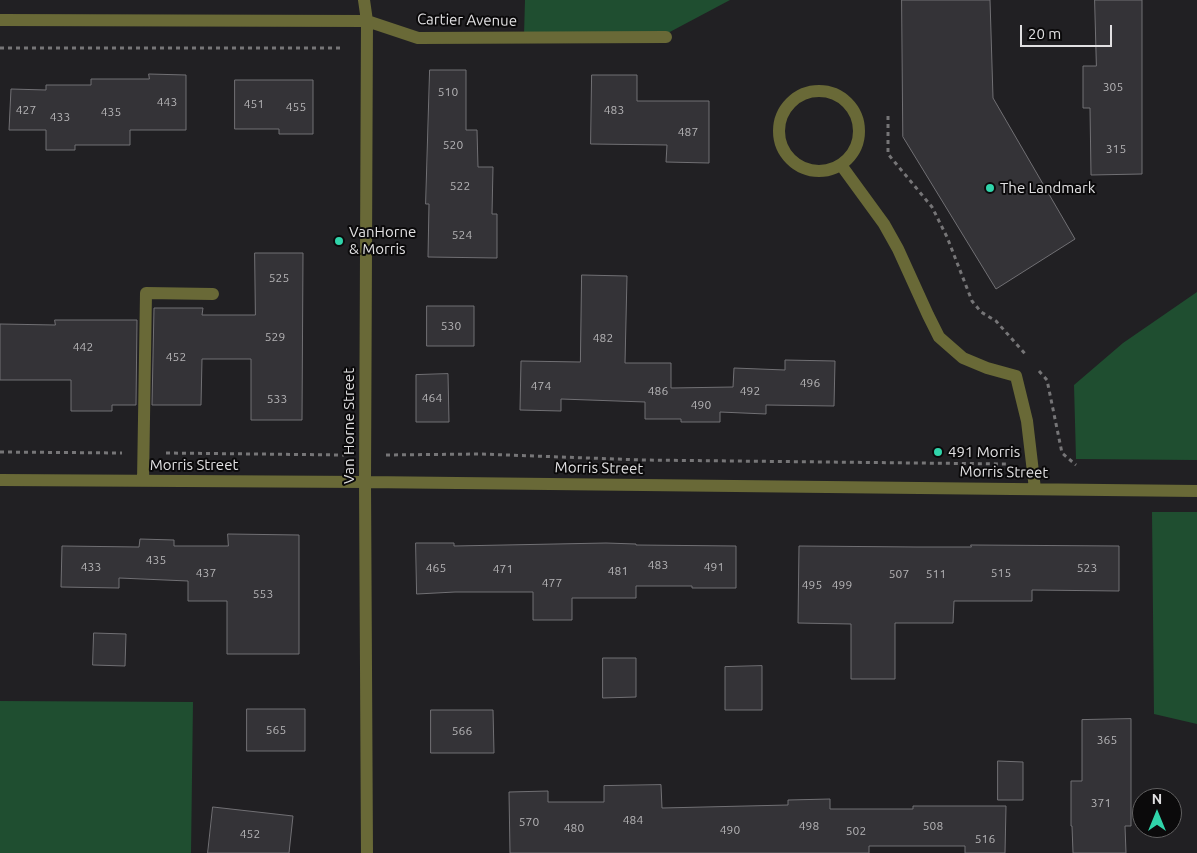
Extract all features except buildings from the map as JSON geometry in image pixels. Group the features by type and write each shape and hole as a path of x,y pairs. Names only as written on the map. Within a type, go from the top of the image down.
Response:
{"street":[{"name":"Van Horne Street","path":"364,0 367,21 365,455 367,853"},
{"name":"Cartier Avenue","path":"0,20 367,21 418,38 666,37"},
{"path":"822,91 834,94 850,105 857,118 860,136 854,151 842,165 830,170 811,171 796,164 782,148 779,128 784,112 798,97 810,92 822,91"},
{"path":"842,165 884,224 898,249 939,337 963,358 987,368 1016,376 1027,421 1035,489"},
{"path":"144,481 146,293 213,294"},
{"name":"Morris Street","path":"0,480 1197,491"}],"path":[{"path":"0,48 367,48"},
{"path":"888,116 888,154 932,207 947,236 972,301 981,312 996,321 1030,359"},
{"path":"1036,366 1046,380 1062,453 1076,465"},
{"path":"0,452 480,454 642,460 1085,466"}],"green space":[{"path":"525,0 730,0 666,34 524,35"},
{"path":"1197,292 1197,460 1076,459 1074,385 1123,343"},
{"path":"1152,512 1197,512 1197,724 1154,714"},
{"path":"0,701 193,702 191,853 0,853"}],"place":[{"name":"The Landmark","path":"990,188"},
{"name":"VanHorne & Morris","path":"339,241"},
{"name":"491 Morris","path":"938,452"}]}
